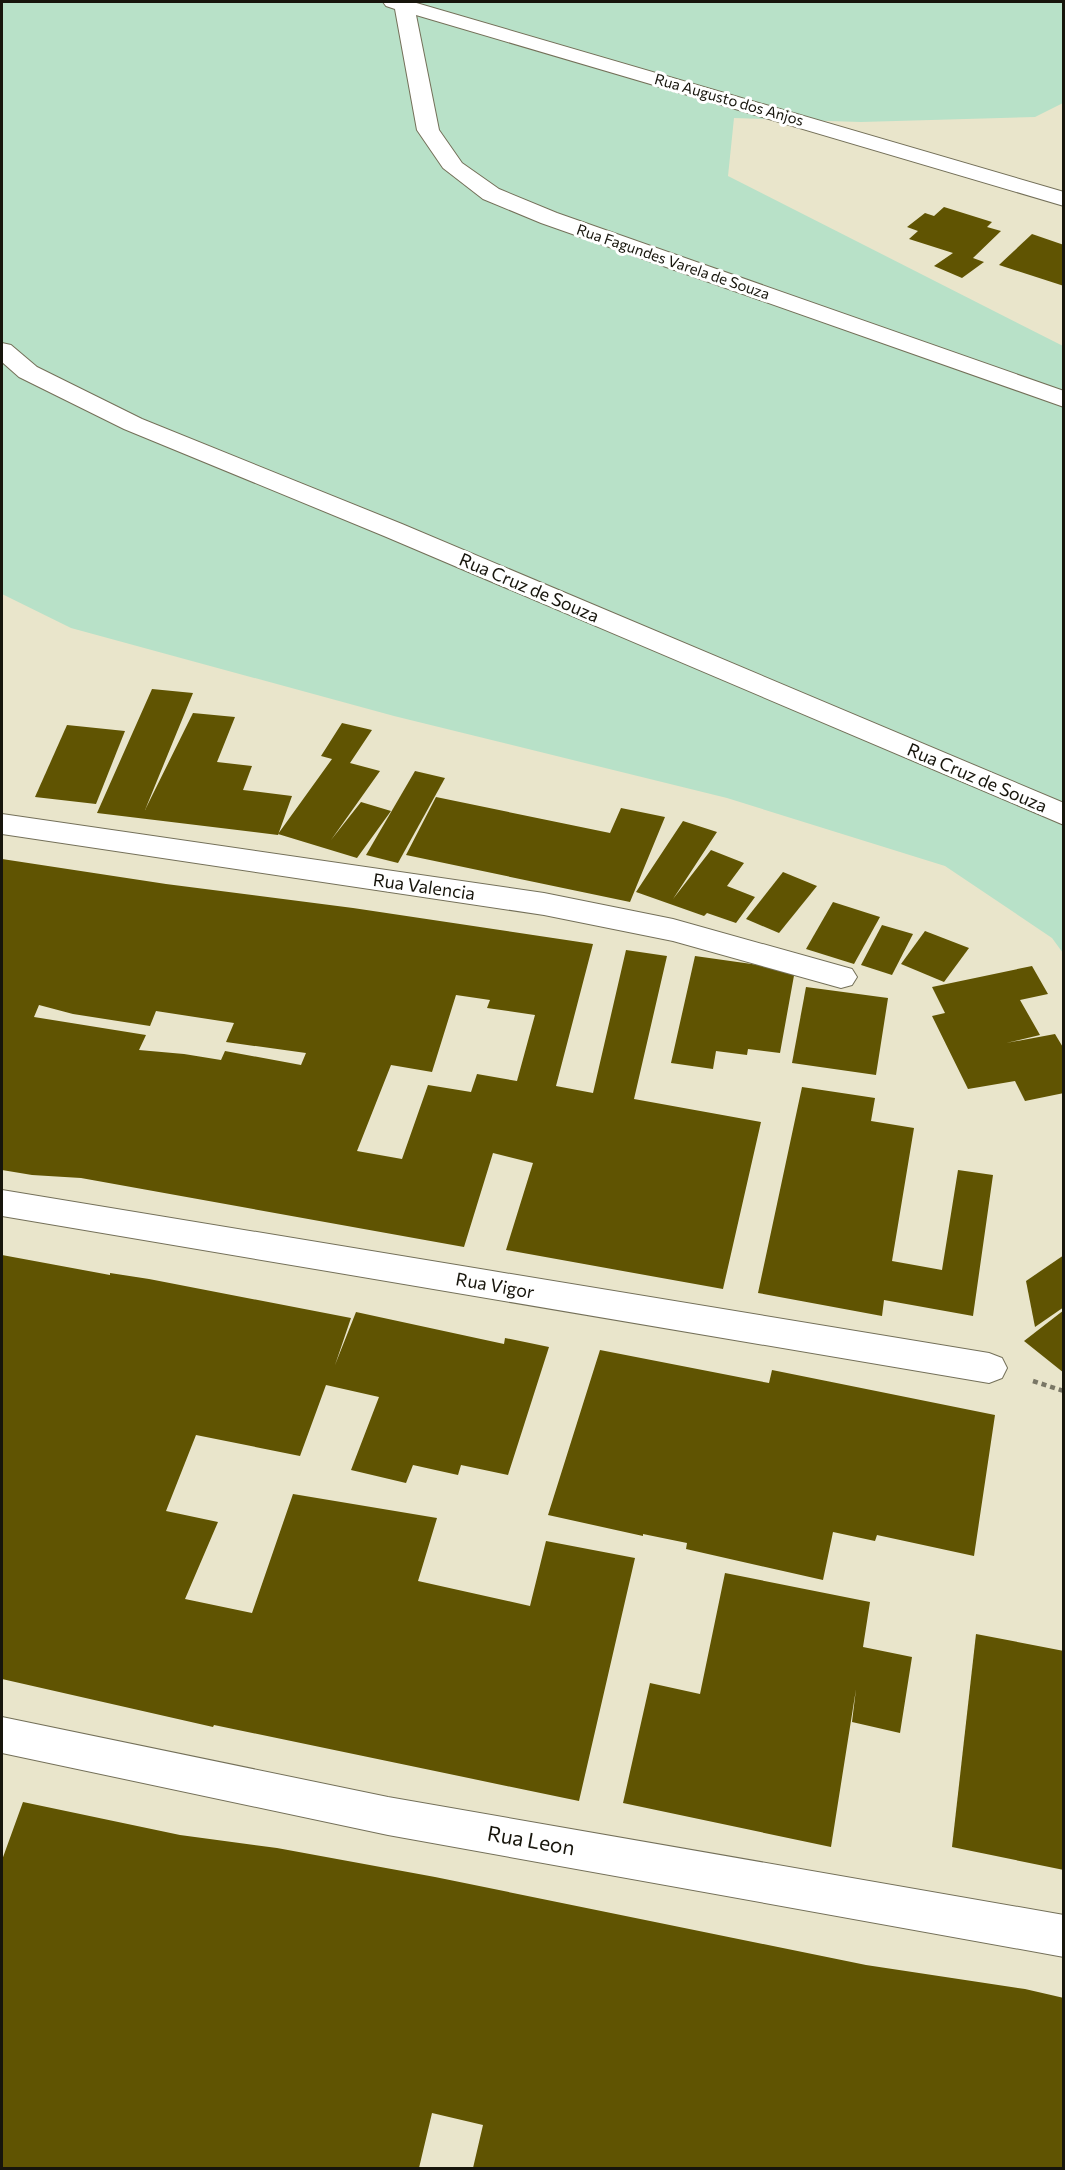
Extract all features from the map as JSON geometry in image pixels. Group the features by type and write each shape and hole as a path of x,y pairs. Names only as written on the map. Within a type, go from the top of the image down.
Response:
{"street":[{"name":"Rua Augusto dos Anjos","path":"399,3 1059,191"},
{"name":"Rua Fagundes Varela de Souza","path":"399,3 428,130 454,168 491,194 549,218 1064,400"},
{"name":"Rua Cruz de Souza","path":"2,350 28,372 133,424 393,530 1064,815"},
{"name":"Rua Valencia","path":"2,824 544,904 673,930 841,977"},
{"name":"Rua Vigor","path":"2,1203 989,1368"},
{"name":"Rua Leon","path":"2,1735 388,1816 1064,1936"}],"green space":[{"path":"2,2 1063,2 1063,103 1035,117 861,122 734,118 728,176 1063,346 1063,953 1052,938 945,866 727,798 394,716 71,628 2,594"}],"building":[{"path":"944,207 992,222 987,227 1001,231 973,258 984,262 962,278 934,266 953,253 909,239 918,231 907,227 925,213 934,216"},
{"path":"1032,234 1064,245 1064,286 999,265"},
{"path":"152,689 193,693 145,810 193,713 235,717 217,762 252,766 243,790 292,796 278,835 97,813"},
{"path":"342,723 372,730 350,763 380,771 331,840 361,802 391,811 357,858 278,834 332,759 321,756"},
{"path":"67,725 125,731 96,804 35,797"},
{"path":"415,771 445,778 398,863 366,855"},
{"path":"436,797 610,833 621,808 665,817 630,902 406,855"},
{"path":"683,821 717,832 673,899 711,850 744,863 727,886 755,897 736,923 707,913 704,916 636,892"},
{"path":"2,859 593,944 556,1086 593,1093 626,950 667,956 634,1099 761,1122 723,1289 506,1250 533,1163 493,1153 464,1247 81,1178 32,1175 2,1170","holes":["456,995 490,1000 487,1008 535,1015 517,1081 477,1074 471,1092 428,1085 402,1159 357,1151 391,1065 432,1072","39,1005 73,1014 150,1026 156,1011 234,1023 226,1042 306,1053 301,1065 225,1051 221,1060 139,1050 146,1035 34,1017"]},
{"path":"783,872 817,886 779,933 746,919"},
{"path":"833,902 880,917 854,964 806,949"},
{"path":"882,925 913,934 892,975 861,965"},
{"path":"925,931 969,948 944,982 901,964"},
{"path":"695,956 795,970 780,1053 748,1049 747,1055 716,1051 713,1069 671,1063"},
{"path":"1032,966 1048,994 1020,1000 1040,1035 1006,1043 1055,1034 1064,1049 1064,1093 1025,1101 1015,1081 968,1089 932,1016 945,1013 932,987"},
{"path":"806,987 888,998 876,1075 792,1063"},
{"path":"802,1087 875,1098 871,1121 914,1128 892,1261 942,1270 958,1170 993,1175 973,1316 884,1300 882,1316 758,1293"},
{"path":"2,1255 110,1275 110,1273 149,1279 351,1318 335,1365 356,1312 504,1344 505,1338 549,1347 508,1475 461,1465 458,1475 413,1465 406,1483 351,1470 379,1397 326,1385 300,1456 196,1435 166,1511 218,1522 185,1599 252,1613 293,1494 437,1518 418,1581 530,1606 546,1541 635,1558 579,1801 214,1725 213,1727 2,1679"},
{"path":"1064,1255 1064,1307 1035,1327 1026,1281"},
{"path":"1064,1310 1064,1373 1024,1341"},
{"path":"600,1350 769,1383 772,1370 995,1415 974,1556 877,1535 875,1541 833,1532 823,1580 686,1549 687,1543 643,1534 643,1536 548,1515"},
{"path":"725,1573 870,1602 863,1647 912,1657 900,1733 852,1722 856,1689 831,1847 623,1803 650,1683 700,1694"},
{"path":"976,1634 1064,1651 1064,1870 952,1847"},
{"path":"23,1802 180,1835 277,1848 435,1877 866,1965 1025,1989 1064,1998 1064,2168 473,2168 483,2125 432,2113 419,2168 2,2168 2,1860"}]}
